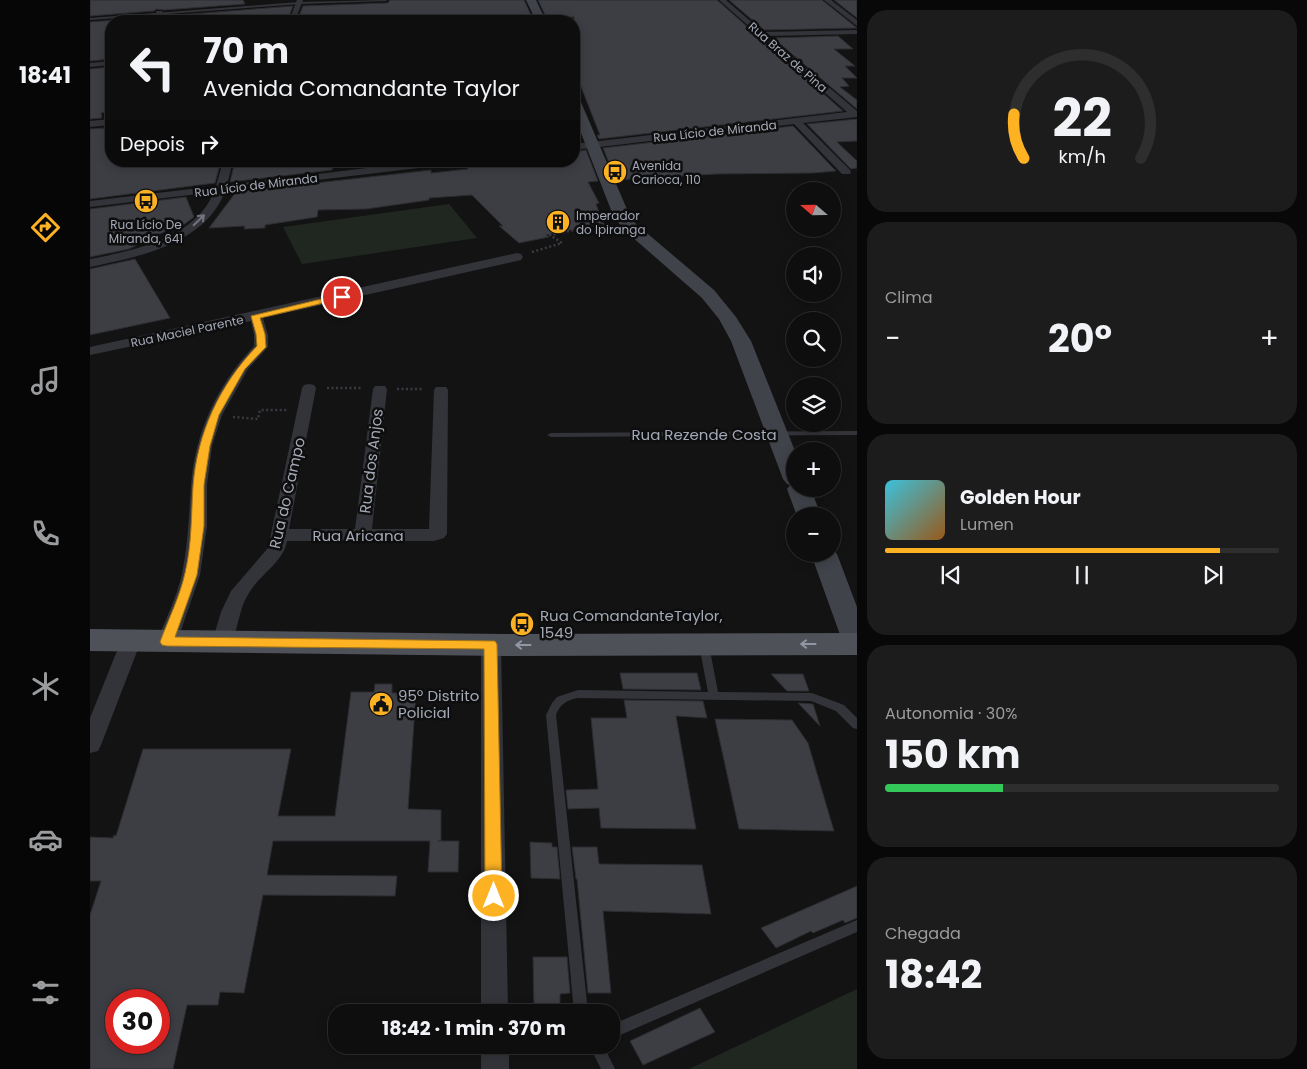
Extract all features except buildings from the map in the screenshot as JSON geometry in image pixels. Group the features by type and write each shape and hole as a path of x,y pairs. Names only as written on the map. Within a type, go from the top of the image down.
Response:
{"main road":[{"path":"90,640 491,644 857,643"}],"street":[{"path":"531,0 538,15"},
{"name":"Rua Braz de Pina","path":"722,0 856,114"},
{"path":"827,0 857,24"},
{"path":"294,15 300,1"},
{"path":"763,34 857,32"},
{"path":"90,65 105,64"},
{"path":"580,114 620,213 627,223 718,305 741,341 786,455"},
{"name":"Rua Lício de Miranda","path":"580,146 856,114"},
{"path":"796,122 846,172"},
{"path":"90,124 105,123"},
{"path":"90,263 142,249 180,234 191,227 208,211 215,201 226,167"},
{"name":"Rua Lício de Miranda","path":"90,204 402,167"},
{"name":"Rua Maciel Parente","path":"90,351 256,316 517,257"},
{"path":"167,642 191,575 198,526 199,485 204,446 214,415 242,367 262,347 256,316"},
{"name":"Rua do Campo","path":"222,642 236,596 251,576 273,555 277,548 309,388"},
{"name":"Rua dos Anjos","path":"363,534 380,388"},
{"name":"Rua Aricana","path":"280,535 436,535 439,531 441,390"},
{"path":"827,562 857,643"},
{"path":"90,745 131,641"},
{"path":"491,644 495,1004"},
{"path":"495,1054 495,1069"}],"lane":[{"path":"136,15 300,1 386,1"},
{"path":"90,19 105,18"},
{"name":"Rua Rezende Costa","path":"551,435 857,433"},
{"path":"703,644 714,696"},
{"path":"580,1004 551,715 556,702 565,696 578,694 812,697 840,708 857,725"},
{"path":"620,1028 857,926"},
{"path":"600,1054 608,1069"}],"path":[{"path":"517,257 562,243 550,235 627,223"},
{"path":"214,415 258,419 260,410 305,409"}],"shaded area":[{"path":"449,204 477,238 302,264 283,227"},
{"path":"857,989 857,1069 689,1069"}],"place":[{"name":"Avenida Carioca, 110","path":"615,172"},
{"name":"Rua Lício De Miranda, 641","path":"146,201"},
{"name":"Imperador do Ipiranga","path":"558,222"},
{"name":"Rua ComandanteTaylor, 1549","path":"522,624"},
{"name":"95º Distrito Policial","path":"381,704"}],"route":[{"path":"342,297 256,316 262,347 242,367 235,378 214,415 204,446 199,485 198,526 191,575 167,642 491,644 494,896"}]}
